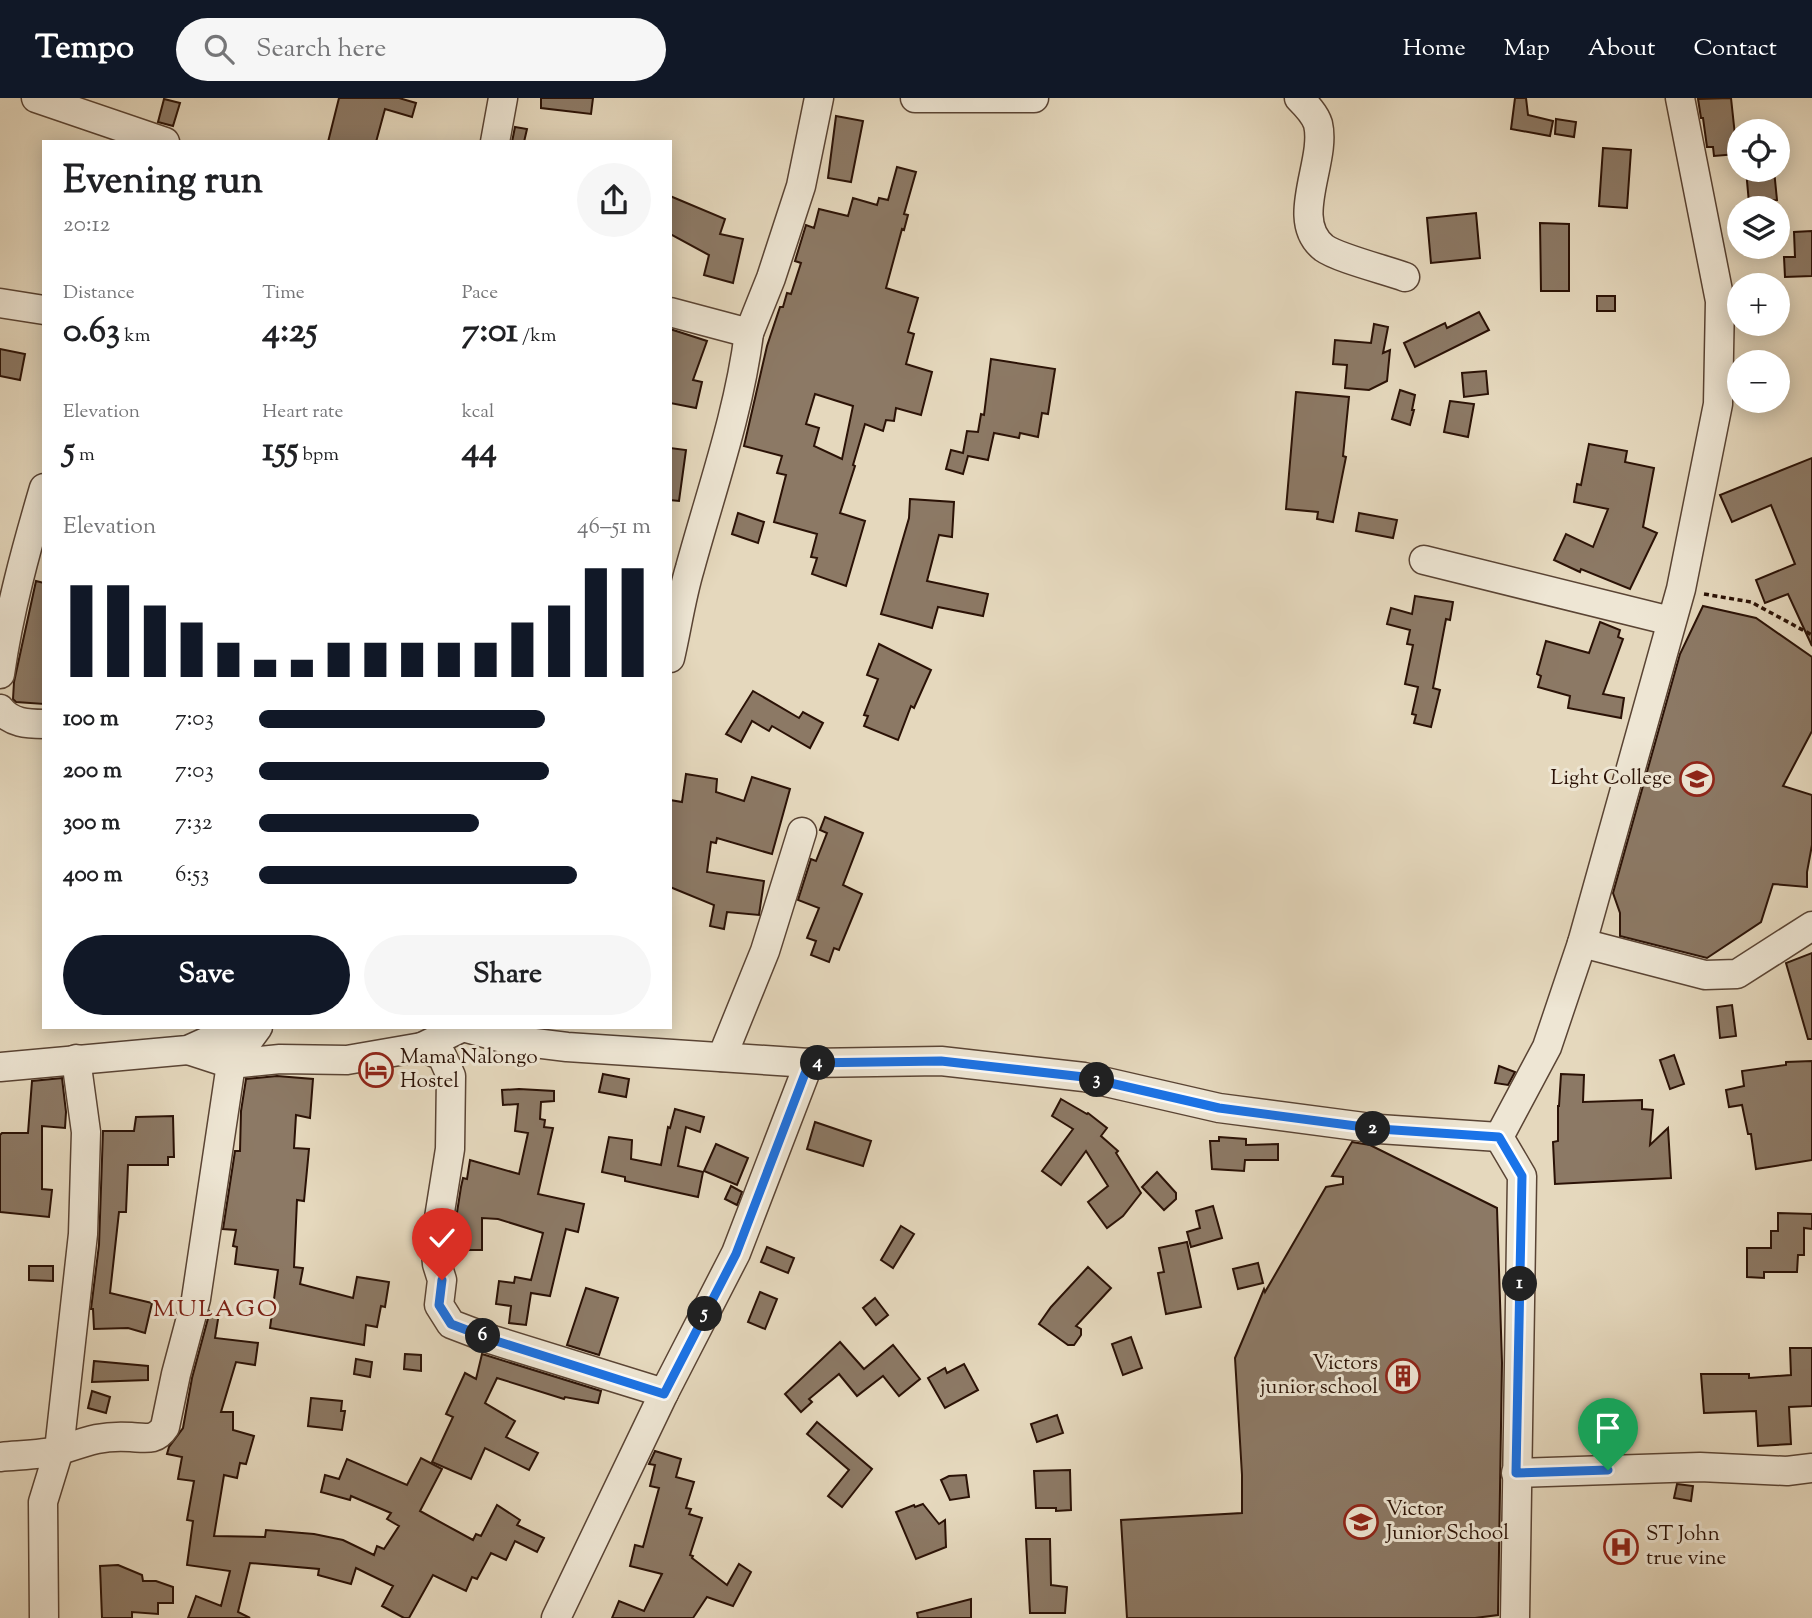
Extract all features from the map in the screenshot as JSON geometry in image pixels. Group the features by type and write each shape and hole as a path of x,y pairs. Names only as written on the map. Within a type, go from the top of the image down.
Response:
{"street":[{"path":"36,98 155,140"},
{"path":"495,140 503,98"},
{"path":"672,648 688,572 719,467 745,364 749,333 802,186 819,98"},
{"path":"915,98 1034,98"},
{"path":"1299,98 1318,124 1318,145 1308,220 1314,237 1326,249 1405,276"},
{"path":"1499,1137 1547,1047 1582,943 1681,589 1718,404 1720,301 1680,98"},
{"path":"0,303 42,310"},
{"path":"672,313 749,333"},
{"path":"0,674 8,626 42,496"},
{"path":"1424,560 1671,621"},
{"path":"0,709 5,716 23,724 42,724"},
{"path":"722,1057 765,951 802,832"},
{"path":"1582,943 1705,975 1737,974 1812,926"},
{"path":"0,1067 188,1050 235,1029"},
{"path":"0,1457 59,1450 77,1443 115,1436 153,1438 165,1427 196,1299 231,1064 257,1029"},
{"path":"188,1050 231,1064 280,1059 347,1060 422,1047 459,1029"},
{"path":"470,1029 510,1040 567,1046 645,1039 722,1057 809,1063 941,1061 1084,1077 1219,1108 1379,1129 1499,1137"},
{"path":"422,1047 442,1056 451,1076 450,1149 435,1243 442,1280 439,1305 451,1324 664,1394"},
{"path":"44,1618 43,1502 59,1450 83,1234 86,1132 76,1059"},
{"path":"556,1618 664,1394 736,1254 809,1063"},
{"path":"1499,1137 1522,1176 1515,1618"},
{"path":"1516,1473 1700,1467 1787,1471 1812,1468"}],"path":[{"path":"1681,589 1751,602 1812,635"}],"building":[{"path":"339,98 399,98 416,103 412,117 385,109 377,140 328,140"},
{"path":"541,98 593,98 591,114 541,108"},
{"path":"1515,98 1526,98 1528,115 1553,121 1550,136 1511,129"},
{"path":"1731,98 1733,119 1727,119 1727,155 1714,156 1713,147 1707,147 1698,99"},
{"path":"164,99 180,103 173,126 158,122"},
{"path":"836,116 863,121 851,182 828,178"},
{"path":"1556,119 1576,122 1574,137 1555,134"},
{"path":"515,127 527,129 524,140 512,140"},
{"path":"1603,148 1631,150 1627,208 1599,206"},
{"path":"897,167 916,172 904,214 908,215 886,288 918,298 908,332 914,334 906,364 932,372 921,415 896,408 894,421 886,420 883,431 865,424 840,513 865,521 846,586 812,574 817,558 811,557 817,534 774,522 786,475 777,473 782,456 744,446 767,346 780,307 783,307 787,293 791,294 801,263 795,261 806,225 814,228 819,209 848,216 853,198 877,205 879,198 888,200","holes":["815,394 853,406 842,459 814,446 819,428 806,424"]},
{"path":"1747,182 1775,182 1777,196 1748,196"},
{"path":"672,197 725,219 720,234 743,239 733,283 704,275 709,255 672,235"},
{"path":"1476,213 1480,258 1431,263 1427,218"},
{"path":"1540,223 1569,224 1569,291 1541,291"},
{"path":"1812,231 1812,276 1790,277 1790,273 1785,273 1784,259 1795,257 1794,232"},
{"path":"1597,296 1615,296 1615,311 1597,311"},
{"path":"1479,312 1489,330 1415,367 1404,343 1445,323 1447,328"},
{"path":"1374,324 1388,327 1383,353 1390,350 1387,381 1369,390 1345,388 1347,365 1333,364 1335,340 1371,343"},
{"path":"672,330 707,341 693,380 702,382 696,408 672,403"},
{"path":"0,349 25,354 20,380 0,376"},
{"path":"991,359 1055,369 1048,414 1042,413 1038,437 1020,433 1019,438 994,433 988,460 968,456 963,474 946,469 951,450 963,453 967,431 978,432 981,414 984,415"},
{"path":"1486,371 1488,394 1464,397 1462,373"},
{"path":"1400,390 1415,395 1410,425 1392,419"},
{"path":"1296,392 1349,397 1343,456 1346,457 1333,522 1317,519 1318,512 1286,509"},
{"path":"1450,401 1474,404 1468,437 1444,432"},
{"path":"1589,444 1627,451 1625,462 1654,468 1643,527 1657,533 1630,589 1554,560 1566,534 1593,547 1608,509 1574,502 1577,484 1581,485"},
{"path":"672,448 686,450 679,501 672,500"},
{"path":"1812,458 1812,646 1788,594 1765,603 1756,580 1795,564 1771,505 1732,522 1720,495"},
{"path":"910,499 954,502 952,537 939,535 927,581 988,594 983,616 938,607 932,628 881,614 909,518"},
{"path":"738,513 764,522 758,543 732,534"},
{"path":"1359,513 1397,520 1393,538 1356,531"},
{"path":"36,581 42,582 42,704 16,702 13,699 14,682"},
{"path":"1415,596 1453,602 1450,620 1446,619 1433,688 1440,690 1431,727 1414,723 1416,715 1412,714 1418,687 1405,684 1413,645 1407,644 1410,630 1387,624 1391,608 1412,614"},
{"path":"1703,606 1756,618 1812,657 1812,731 1783,786 1812,795 1812,845 1807,887 1773,884 1761,922 1707,958 1620,936 1620,913 1613,893 1680,654"},
{"path":"1600,622 1620,630 1618,637 1623,639 1603,694 1624,698 1621,718 1568,708 1570,696 1538,687 1541,676 1537,674 1546,641 1589,653"},
{"path":"879,644 931,670 914,708 911,706 898,740 864,726 868,716 864,715 878,679 867,675"},
{"path":"753,691 799,718 803,712 823,723 810,748 772,726 769,731 752,721 741,742 726,734"},
{"path":"686,774 717,779 716,792 744,801 752,777 790,789 772,854 717,838 716,843 711,842 707,872 764,881 759,915 727,912 724,929 710,926 714,905 672,888 672,800 682,802"},
{"path":"825,817 863,833 843,885 862,894 839,950 834,948 829,962 811,955 816,941 807,938 819,908 798,900 811,859 816,861 827,833 820,830"},
{"path":"1812,953 1812,1039 1808,1039 1786,963"},
{"path":"1732,1005 1736,1036 1720,1038 1717,1007"},
{"path":"1674,1055 1684,1084 1670,1089 1660,1060"},
{"path":"1812,1061 1812,1160 1756,1169 1751,1134 1748,1134 1742,1105 1729,1107 1726,1090 1744,1086 1742,1071 1786,1065 1786,1062"},
{"path":"1499,1066 1515,1072 1508,1085 1495,1083"},
{"path":"603,1074 629,1079 626,1097 599,1092"},
{"path":"1561,1074 1584,1075 1583,1102 1642,1100 1642,1109 1653,1110 1650,1145 1668,1128 1671,1178 1555,1184 1553,1142 1558,1141"},
{"path":"277,1076 313,1079 310,1118 296,1115 294,1148 309,1149 304,1201 297,1200 294,1267 303,1268 300,1284 353,1298 357,1277 389,1282 385,1307 381,1306 377,1327 366,1325 364,1345 270,1328 278,1270 235,1264 237,1247 233,1246 236,1230 223,1229 235,1151 240,1151 241,1111 246,1079"},
{"path":"62,1078 65,1128 42,1126 42,1189 52,1190 49,1217 0,1212 0,1135 28,1133 32,1081"},
{"path":"502,1090 554,1091 554,1101 541,1102 540,1119 545,1120 544,1127 553,1128 538,1194 584,1204 578,1232 566,1229 550,1296 531,1293 526,1325 509,1323 511,1306 496,1304 499,1281 514,1283 515,1277 531,1280 543,1233 498,1219 482,1218 482,1250 452,1250 461,1187 463,1178 467,1179 470,1160 519,1174 528,1133 515,1131 518,1104 503,1105"},
{"path":"1061,1099 1088,1113 1107,1128 1101,1136 1118,1151 1116,1153 1141,1193 1123,1216 1107,1228 1088,1202 1108,1186 1086,1151 1061,1185 1042,1171 1073,1129 1052,1116"},
{"path":"675,1109 704,1117 700,1132 686,1127 678,1166 703,1172 698,1197 625,1181 625,1177 602,1172 609,1137 632,1140 631,1159 661,1165 668,1127 670,1128"},
{"path":"173,1116 174,1157 168,1157 168,1165 128,1165 126,1212 119,1212 110,1293 152,1303 145,1333 128,1328 94,1329 91,1309 99,1245 103,1131 134,1131 136,1117"},
{"path":"815,1122 871,1141 863,1166 807,1149"},
{"path":"1219,1137 1246,1139 1246,1145 1278,1144 1278,1160 1245,1160 1244,1171 1212,1169 1210,1141 1219,1141"},
{"name":"Victors junior school","path":"1352,1142 1370,1145 1497,1208 1502,1363 1498,1615 1475,1618 1127,1618 1121,1520 1242,1513 1235,1358 1264,1289 1265,1292 1326,1187 1343,1184 1343,1177 1332,1176"},
{"path":"716,1144 748,1158 737,1185 704,1171"},
{"path":"1157,1172 1176,1193 1176,1199 1164,1210 1142,1187"},
{"path":"731,1186 742,1192 737,1205 725,1199"},
{"path":"1213,1206 1222,1238 1191,1247 1187,1232 1200,1228 1196,1211"},
{"path":"1778,1213 1812,1214 1812,1229 1804,1228 1804,1255 1798,1255 1797,1272 1764,1272 1764,1278 1747,1277 1747,1248 1771,1248 1771,1231 1778,1231"},
{"path":"901,1226 914,1234 893,1268 881,1260"},
{"path":"1187,1242 1201,1307 1166,1314 1158,1273 1164,1272 1159,1248"},
{"path":"767,1247 794,1258 788,1273 761,1262"},
{"path":"1258,1263 1263,1283 1238,1289 1233,1269"},
{"path":"29,1266 53,1266 53,1281 29,1280"},
{"path":"1088,1267 1111,1288 1076,1326 1081,1329 1081,1335 1074,1345 1068,1345 1039,1324"},
{"path":"586,1288 618,1298 599,1355 567,1345"},
{"path":"760,1292 777,1299 765,1329 748,1322"},
{"path":"875,1298 888,1315 876,1325 863,1308"},
{"path":"210,1311 219,1313 215,1338 258,1343 255,1365 236,1362 221,1412 233,1412 233,1430 254,1436 246,1464 240,1463 237,1478 224,1475 214,1536 265,1537 266,1530 314,1534 343,1540 374,1555 377,1546 384,1549 399,1526 387,1519 391,1513 351,1496 350,1500 321,1492 325,1475 339,1479 347,1459 407,1485 421,1458 442,1469 420,1511 473,1540 476,1534 481,1536 497,1505 520,1520 517,1525 544,1538 537,1552 515,1541 506,1560 491,1553 477,1579 472,1577 466,1591 433,1575 409,1618 382,1606 393,1586 356,1568 351,1584 318,1575 319,1569 250,1563 238,1612 250,1618 188,1618 196,1596 221,1606 230,1571 187,1565 193,1521 187,1520 194,1481 178,1479 182,1457 167,1454 183,1428 192,1378"},
{"path":"1131,1337 1142,1368 1123,1375 1112,1344"},
{"path":"840,1342 864,1369 893,1345 920,1379 899,1396 883,1376 857,1396 839,1374 809,1399 812,1402 801,1412 785,1394"},
{"path":"1790,1348 1812,1348 1812,1406 1789,1407 1791,1444 1758,1446 1756,1411 1704,1413 1701,1374 1749,1374 1749,1378 1791,1375"},
{"path":"405,1354 421,1355 421,1371 404,1369"},
{"path":"482,1354 601,1391 598,1403 565,1397 564,1399 497,1378 485,1403 515,1421 506,1437 538,1453 529,1470 485,1448 471,1479 432,1462 453,1417 446,1414 465,1373 476,1379"},
{"path":"356,1359 372,1362 370,1377 354,1374"},
{"path":"94,1361 148,1366 148,1380 92,1382"},
{"path":"964,1364 978,1390 945,1408 928,1378 945,1368 947,1373"},
{"path":"92,1391 110,1397 106,1413 88,1408"},
{"path":"311,1398 342,1401 341,1411 345,1411 342,1430 308,1426"},
{"path":"1057,1415 1063,1433 1037,1442 1031,1424"},
{"path":"817,1422 872,1469 842,1507 828,1496 849,1470 807,1434"},
{"path":"655,1451 681,1459 676,1477 694,1482 686,1508 691,1509 689,1514 702,1518 690,1555 692,1558 727,1585 739,1564 751,1572 733,1606 707,1597 693,1618 612,1618 619,1601 644,1611 662,1574 630,1566 635,1545 643,1547 659,1488 650,1486 655,1465 649,1464"},
{"path":"1070,1470 1071,1510 1036,1508 1034,1471"},
{"path":"966,1475 969,1497 950,1500 941,1480 949,1476"},
{"path":"1677,1484 1693,1486 1691,1501 1674,1498"},
{"path":"923,1504 939,1524 945,1520 946,1547 916,1559 896,1512"},
{"path":"1026,1539 1050,1539 1051,1585 1067,1587 1065,1613 1030,1613"},
{"path":"118,1565 142,1575 143,1581 156,1581 173,1587 173,1603 158,1603 158,1614 132,1612 132,1618 102,1618 100,1566"},
{"path":"971,1599 971,1618 918,1618 917,1613"}],"place":[{"name":"Light College","path":"1697,779"},
{"name":"Mama Nalongo Hostel","path":"376,1070"},
{"name":"Victors junior school","path":"1403,1376"},
{"name":"Victor Junior School","path":"1361,1522"},
{"name":"ST John true vine","path":"1621,1547"}],"district":[{"name":"MULAGO","path":"216,1310"}],"route":[{"path":"442,1280 439,1305 451,1324 664,1394 736,1254 809,1063 941,1061 1084,1077 1219,1108 1379,1129 1499,1137 1522,1176 1516,1473 1608,1470"}]}
